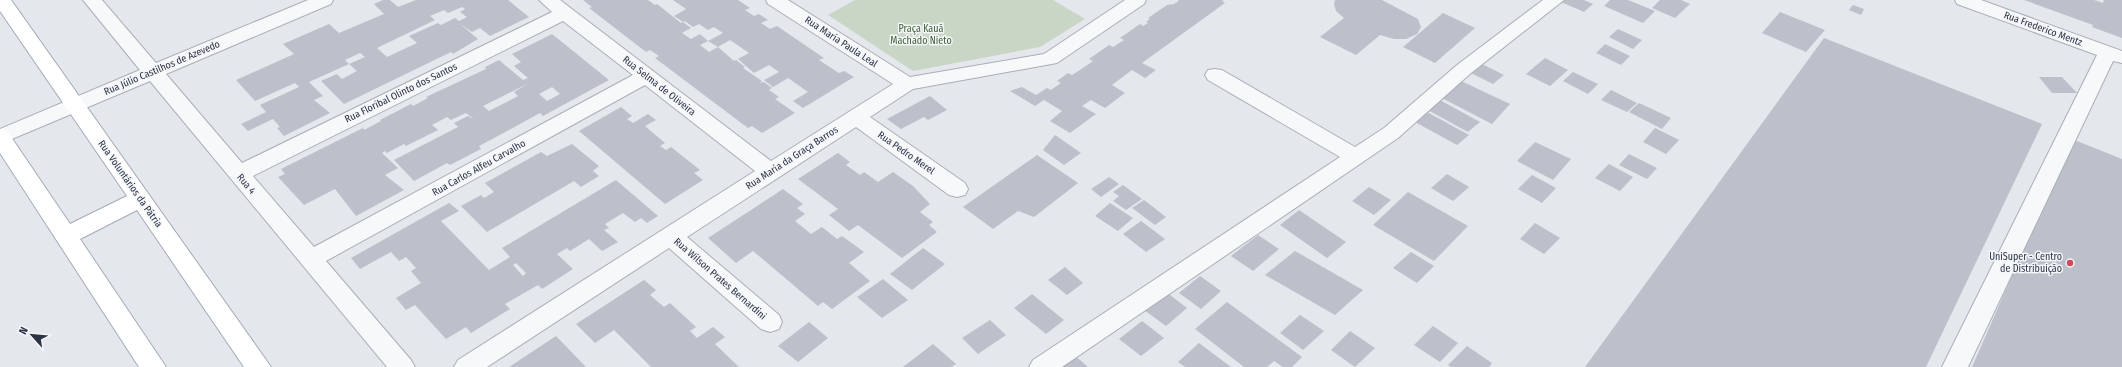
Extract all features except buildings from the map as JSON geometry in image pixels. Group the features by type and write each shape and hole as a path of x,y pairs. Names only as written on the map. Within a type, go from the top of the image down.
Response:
{"main road":[{"name":"Rua Voluntários da Pátria","path":"2,0 258,367"},
{"path":"0,137 153,367"},
{"path":"66,236 140,199"}],"street":[{"name":"Rua 4","path":"92,0 402,367"},
{"name":"Rua Júlio Castilhos de Azevedo","path":"0,137 324,0"},
{"name":"Rua Selma de Oliveira","path":"548,0 771,172"},
{"path":"1042,367 1391,133 1464,69 1555,0"},
{"name":"Rua Frederico Mentz","path":"1964,0 2115,55"},
{"name":"Rua Maria Paula Leal","path":"788,3 907,84"},
{"name":"Rua Maria da Graça Barros","path":"467,367 907,84 1050,58 1123,3"},
{"name":"Rua Floribal Olinto dos Santos","path":"238,174 564,13"},
{"path":"1955,367 2115,55"},
{"path":"1215,74 1356,157"},
{"name":"Rua Carlos Alfeu Carvalho","path":"311,259 647,76"},
{"name":"Rua Pedro Merel","path":"856,117 957,189"},
{"name":"Rua Wilson Prates Bernardini","path":"670,236 770,322"}],"green space":[{"name":"Praça Kauã Machado Nieto","path":"855,0 1053,0 1085,19 1040,47 913,71 828,15"}],"place":[{"name":"UniSuper - Centro de Distribuição","path":"2070,263"}]}
